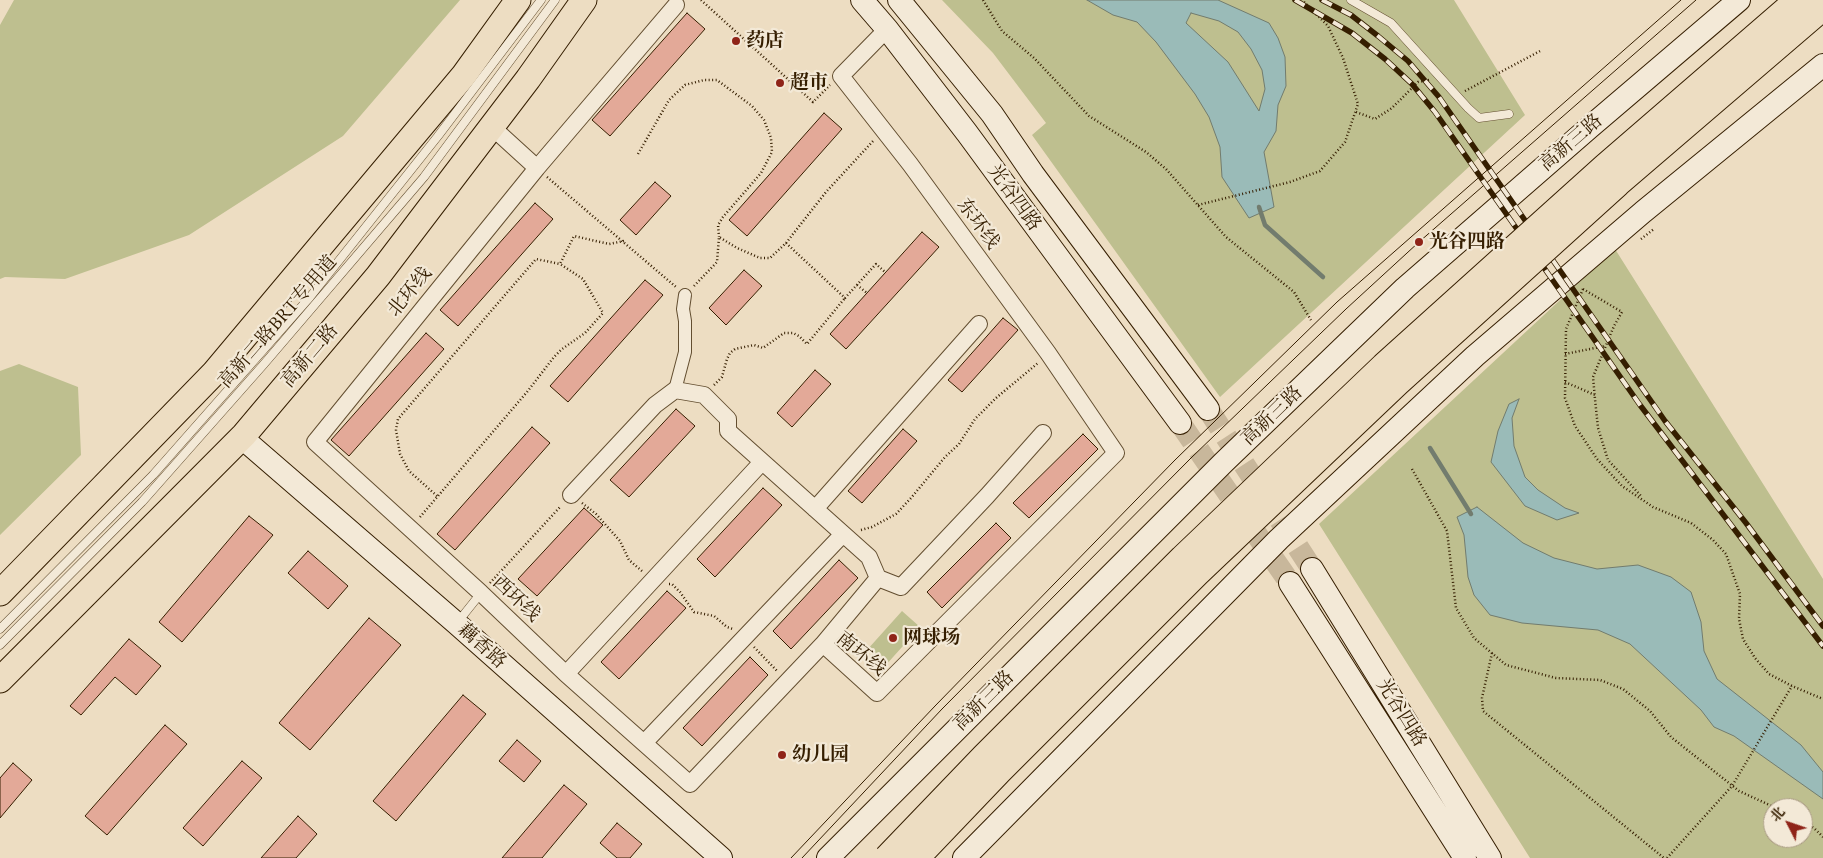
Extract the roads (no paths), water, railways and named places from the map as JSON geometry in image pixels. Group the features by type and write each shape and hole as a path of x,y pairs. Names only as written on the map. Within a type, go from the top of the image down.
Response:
{"highway":[{"path":"887,858 984,757 1183,558 1384,366 1605,168 1798,0"},
{"path":"916,858 1000,770 1197,573 1391,389 1618,183 1823,7"}],"main road":[{"path":"0,593 214,373 464,75 518,0"},
{"name":"高新二路","path":"0,680 241,437 378,276 492,127 584,0"},
{"name":"光谷四路","path":"862,0 888,30 967,133 1180,423"},
{"name":"光谷四路","path":"899,0 992,114 1039,182 1208,409"},
{"name":"高新三路","path":"828,858 1224,462 1405,288 1740,0"},
{"path":"964,858 1280,539 1475,356 1643,212 1823,65"},
{"name":"藕香路","path":"241,437 456,623 721,858"},
{"name":"光谷四路","path":"1312,569 1490,858"},
{"name":"光谷四路","path":"1290,583 1465,858"}],"street":[{"name":"北环线","path":"315,442 537,168 676,5"},
{"name":"东环线","path":"888,30 841,76 883,129 1048,353 1116,453"},
{"path":"492,127 537,168"},
{"path":"572,495 655,405 676,390 685,352 683,309 685,295"},
{"path":"815,509 979,324"},
{"path":"676,390 704,396 728,419 728,430 869,557 878,578 901,586 987,496 1043,433"},
{"name":"西环线","path":"315,442 481,593 566,674 690,784"},
{"name":"南环线","path":"690,784 823,644 877,693 1116,453"},
{"path":"566,674 762,462"},
{"path":"644,743 842,534"},
{"path":"823,644 878,578"}],"lane":[{"name":"高新二路BRT专用道","path":"0,629 152,474 310,297 438,136 541,0"},
{"name":"高新二路BRT专用道","path":"0,645 142,502 264,364 424,177 555,0"},
{"path":"1351,0 1391,23 1468,108 1480,118 1509,114"},
{"path":"456,623 481,593"}],"water":[{"path":"1087,0 1218,0 1269,23 1278,38 1285,57 1286,86 1278,105 1276,131 1264,152 1274,207 1249,218 1222,177 1220,147 1209,117 1195,94 1156,42 1137,22 1113,15","holes":["1191,13 1219,21 1238,32 1251,49 1262,70 1265,89 1259,111 1228,62 1186,23"]},
{"path":"1519,399 1512,418 1514,446 1525,477 1538,490 1565,508 1579,513 1557,520 1525,506 1491,462 1498,431 1509,404"},
{"path":"1477,507 1523,543 1554,558 1597,569 1638,565 1671,577 1691,592 1701,622 1704,651 1717,679 1801,745 1823,772 1823,799 1734,736 1714,727 1701,710 1630,644 1598,630 1522,623 1490,615 1474,595 1468,577 1464,535 1457,517"}],"waterway":[{"path":"1259,207 1265,225 1323,277"},
{"path":"1430,448 1471,514"}],"tunnel":[{"path":"1208,409 1312,569"},
{"path":"1180,423 1290,583"}],"tram line":[{"path":"791,858 935,706 1175,460 1337,302 1681,0"},
{"path":"802,858 942,709 1191,458 1346,309 1419,242 1696,0"}],"railway":[{"path":"1295,0 1352,33 1385,59 1412,84 1435,112 1640,405 1823,646"},
{"path":"1322,0 1351,15 1378,36 1408,61 1439,97 1665,421 1746,523 1823,626"}],"place":[{"name":"药店","path":"736,41"},
{"name":"超市","path":"780,83"},
{"name":"光谷四路","path":"1419,242"},
{"name":"网球场","path":"893,638"},
{"name":"幼儿园","path":"782,755"}]}
